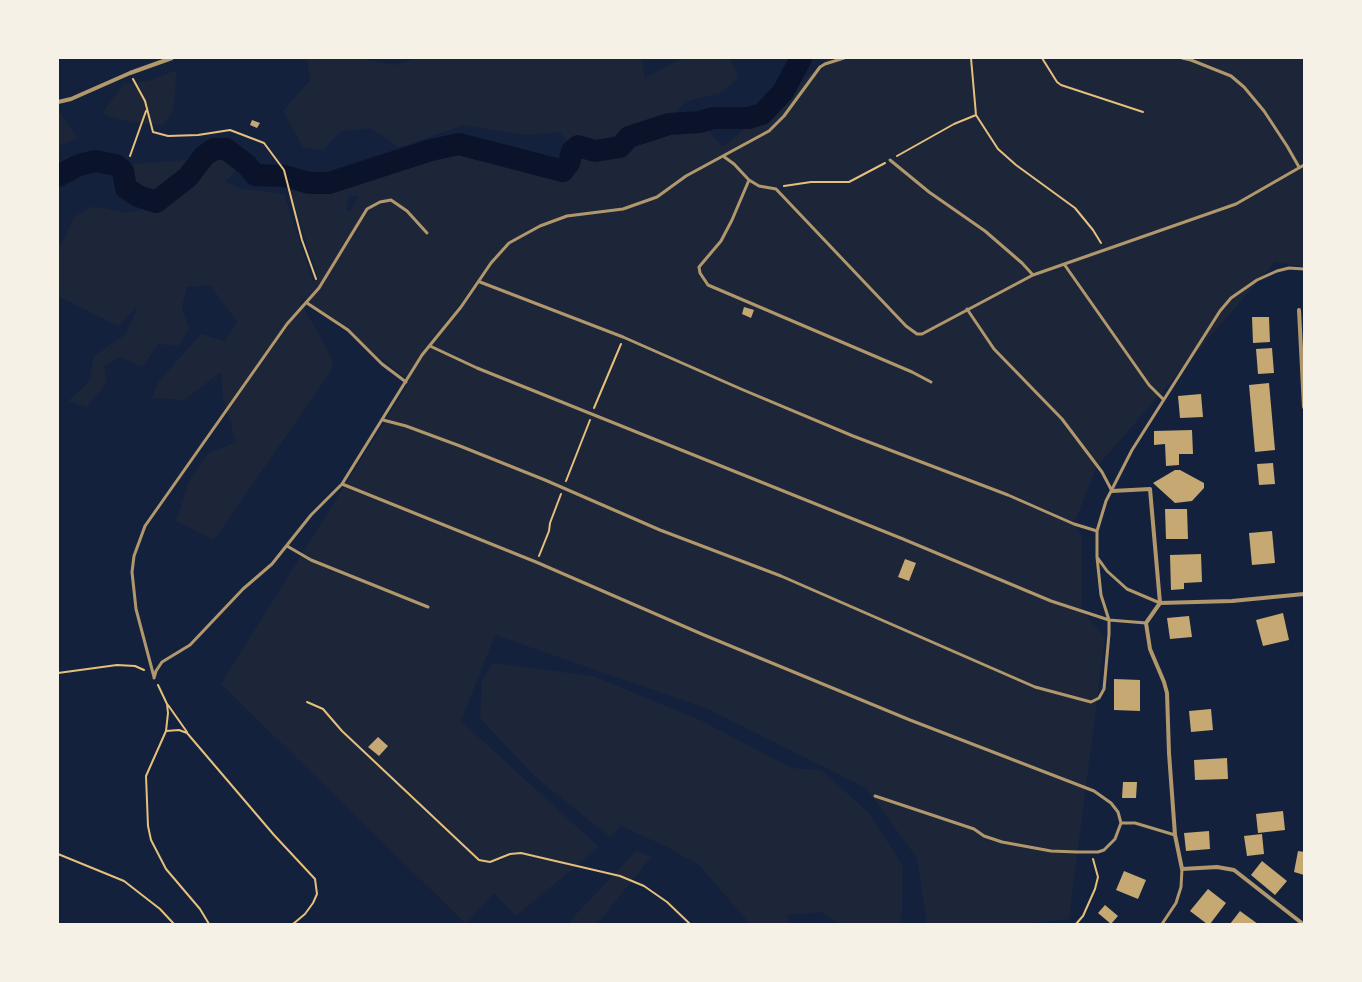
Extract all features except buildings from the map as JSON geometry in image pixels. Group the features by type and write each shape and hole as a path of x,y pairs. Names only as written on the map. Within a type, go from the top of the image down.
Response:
{"street":[{"path":"58,102 71,99 130,73 172,58"},
{"path":"1298,310 1304,408"},
{"path":"1112,490 1150,489 1160,603 1146,623 1150,650 1164,682 1167,693 1169,753 1175,834 1182,869 1217,867 1234,870 1303,924"},
{"path":"1160,603 1232,602 1304,594"}],"lane":[{"path":"154,678 156,670 162,662 190,645 243,589 272,564 311,516 342,484 430,346 480,282 491,263 500,252 518,236 567,216 623,209 651,200 686,176 769,131 784,116 820,67 844,58"},
{"path":"1182,58 1191,60 1231,76 1244,87 1264,111 1287,146 1298,168"},
{"path":"723,156 734,164 748,180 759,186 776,189 906,326 917,334 922,334 1033,275 1236,204 1304,165"},
{"path":"890,160 929,192 985,231 1022,263 1033,275"},
{"path":"748,180 732,220 721,241 700,267 700,273 708,285 912,372 931,382"},
{"path":"154,678 138,616 132,572 134,556 145,526 287,324 319,288 362,215 373,205 391,200 399,204 427,233"},
{"path":"1064,264 1149,385 1163,399"},
{"path":"383,420 406,426 563,488 660,530 781,576 1035,687 1091,702 1099,698 1104,689 1109,620 1101,595 1097,557 1097,531 1106,501 1132,450 1163,399 1220,311 1231,298 1257,280 1277,271 1289,268 1304,269"},
{"path":"480,282 623,337 853,436 1008,495 1074,524 1097,531"},
{"path":"307,303 348,330 382,364 406,382"},
{"path":"967,309 994,349 1062,419 1102,472 1112,490"},
{"path":"430,346 477,368 903,539 1051,601 1109,620 1146,623"},
{"path":"342,484 536,562 704,635 902,717 1094,791 1111,803 1118,812 1121,823 1110,845 1104,850 1090,852 1051,851 1002,842 984,836 974,829 875,796"},
{"path":"287,546 311,560 428,607"},
{"path":"1097,557 1107,571 1127,589 1160,603"},
{"path":"1121,823 1135,823 1175,834"},
{"path":"1162,924 1176,903 1181,887 1182,869"}],"path":[{"path":"971,58 976,115 998,149 1016,165 1075,208 1093,230 1104,250"},
{"path":"1042,58 1056,82 1061,85 1143,112"},
{"path":"130,73 145,101 153,132 168,136 198,135 230,130 264,143 284,170 302,240 319,288"},
{"path":"130,156 147,110"},
{"path":"776,189 789,185 811,182 849,182 954,124 976,115"},
{"path":"536,562 549,531 550,523 563,488 623,337"},
{"path":"58,673 117,665 136,666 154,678 167,704 187,733 274,835 315,879 317,887 313,903 305,914 292,924"},
{"path":"307,702 323,709 342,731 479,860 490,862 510,854 521,853 620,876 644,886 667,902 690,924"},
{"path":"167,704 168,713 166,731 146,776 148,826 153,845 166,869 200,909 209,924"},
{"path":"166,731 179,730 187,733"},
{"path":"1076,924 1083,916 1095,889 1098,877 1090,852"},
{"path":"58,854 124,881 160,910 174,924"}],"shaded area":[{"path":"307,58 359,58 393,65 421,58 642,58 645,78 683,58 729,58 739,78 720,93 687,101 672,116 624,132 619,141 595,144 567,141 559,132 525,135 463,125 399,148 371,128 341,131 323,150 303,147 283,111 310,80"},
{"path":"829,58 1304,58 1304,267 1275,262 1096,468 1074,524 1082,537 1082,611 1105,637 1069,919 1024,924 927,924 917,858 866,788 708,709 495,635 461,721 599,847 516,916 494,893 466,924 221,684 410,381 304,298 300,302 324,343 333,362 331,371 214,540 176,521 189,481 208,453 236,442 223,398 221,372 184,400 152,398 159,381 201,334 225,341 237,322 210,285 187,287 182,307 189,329 178,346 158,344 142,367 120,357 104,366 107,383 87,407 68,401 89,382 94,356 126,334 136,311 136,307 118,326 58,296 58,247 62,243 74,217 91,207 125,213 157,206 196,177 205,158 214,152 224,151 241,165 225,182 243,189 284,194 313,282 317,275 293,202 290,181 309,186 328,188 368,176 371,170 431,150 459,144 563,171 569,163 572,151 578,146 595,151 620,147 629,137 669,124 700,122 723,147","holes":["349,195 358,197 351,211 346,211"]},
{"path":"177,70 173,111 163,125 134,123 102,114 123,84 148,81"},
{"path":"58,111 78,138 58,146"},
{"path":"186,160 194,163 187,177 156,201 127,186 124,165"},
{"path":"492,663 593,676 700,720 792,768 821,770 868,812 903,866 902,910 900,924 840,924 821,912 787,915 790,924 750,924 699,865 665,846 621,826 610,837 534,776 480,718 482,681"},
{"path":"636,851 652,856 597,924 567,924"}],"waterway":[{"path":"58,176 79,165 95,161 116,165 123,171 126,188 138,196 156,202 188,177 204,156 214,149 226,149 247,165 255,175 285,176 309,183 329,183 431,150 459,144 563,171 569,163 572,151 578,146 595,151 620,147 629,137 669,124 700,122 713,118 749,118 762,114 783,92 801,58"}]}
